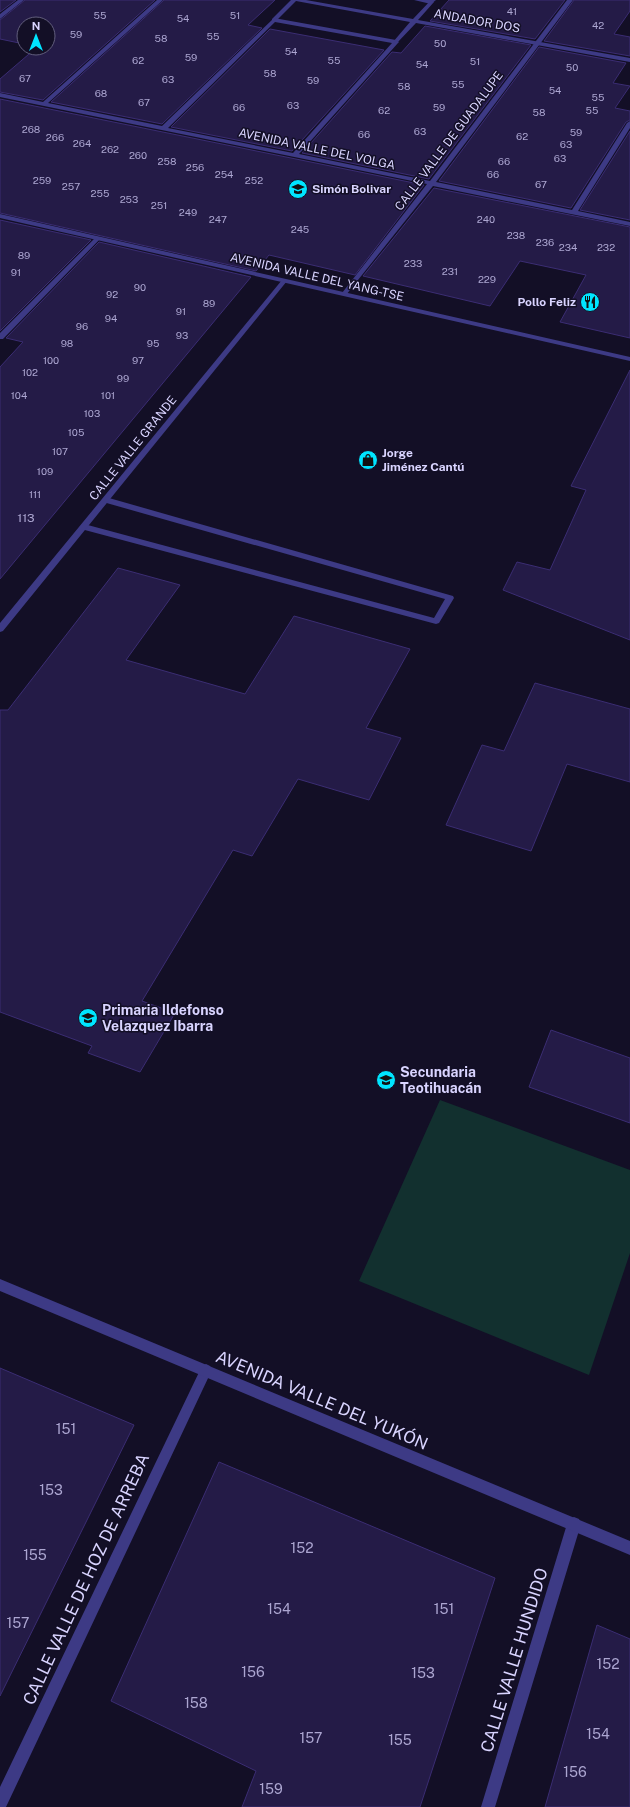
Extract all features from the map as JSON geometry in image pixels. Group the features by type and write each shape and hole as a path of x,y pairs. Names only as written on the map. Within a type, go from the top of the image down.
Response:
{"street":[{"path":"0,17 21,0"},
{"path":"44,104 160,0"},
{"path":"164,128 295,0"},
{"name":"ANDADOR DOS","path":"295,0 630,60"},
{"name":"ANDADOR DOS","path":"417,0 432,1"},
{"name":"CALLE VALLE DE GUADALUPE","path":"344,294 432,183 570,0"},
{"path":"295,155 432,1"},
{"path":"274,20 396,42"},
{"name":"AVENIDA VALLE DEL VOLGA","path":"0,95 630,224"},
{"path":"574,212 630,124"},
{"name":"AVENIDA VALLE DEL YANG-TSE","path":"0,216 630,359"},
{"path":"0,337 98,238"},
{"name":"CALLE VALLE GRANDE","path":"0,629 284,281"},
{"path":"84,527 436,621 450,598 106,500"},
{"name":"AVENIDA VALLE DEL YUKÓN","path":"0,1285 630,1548"},
{"name":"CALLE VALLE DE HOZ DE ARREBA","path":"0,1803 206,1370"},
{"name":"CALLE VALLE HUNDIDO","path":"488,1807 574,1524"}],"green space":[{"path":"440,1100 630,1170 630,1253 589,1375 359,1281"}],"building":[{"path":"0,0 16,0 0,12"},
{"path":"25,0 155,0 43,100 0,92 0,79 27,56 56,56 56,16 16,16 16,42 0,39 0,20"},
{"path":"164,0 275,0 248,25 262,28 162,124 51,102"},
{"path":"449,0 565,0 535,39 430,21"},
{"path":"574,0 630,0 630,11 614,34 630,37 630,56 544,41"},
{"path":"425,26 531,45 429,179 302,153 392,52 401,53"},
{"path":"270,29 384,50 292,151 171,127"},
{"path":"539,47 626,63 613,83 630,86 615,108 630,111 630,120 626,122 571,208 439,181"},
{"path":"0,99 424,185 355,275 269,255 256,271 0,213"},
{"path":"630,131 630,220 580,210"},
{"path":"434,188 630,227 630,338 560,322 586,275 520,261 490,306 363,276"},
{"path":"0,220 91,240 0,331"},
{"path":"99,242 251,277 0,579 0,367 23,342 6,338"},
{"path":"630,370 630,640 503,590 517,562 550,570 586,490 571,486"},
{"path":"118,568 180,585 126,660 245,694 294,616 410,649 366,728 401,738 369,800 298,779 252,856 233,850 142,1001 175,1013 140,1072 88,1053 92,1046 0,1012 0,710 8,710"},
{"path":"535,683 630,709 630,782 567,764 531,851 446,825 482,745 504,751"},
{"path":"551,1030 630,1058 630,1123 529,1087"},
{"path":"0,1368 134,1425 0,1696"},
{"path":"219,1462 495,1578 420,1807 242,1807 256,1771 111,1701"},
{"path":"597,1625 630,1639 630,1807 545,1807"}],"place":[{"name":"Simón Bolivar","path":"298,189"},
{"name":"Pollo Feliz","path":"590,302"},
{"name":"Jorge Jiménez Cantú","path":"368,460"},
{"name":"Primaria Ildefonso Velazquez Ibarra","path":"88,1018"},
{"name":"Secundaria Teotihuacán","path":"386,1080"}]}
